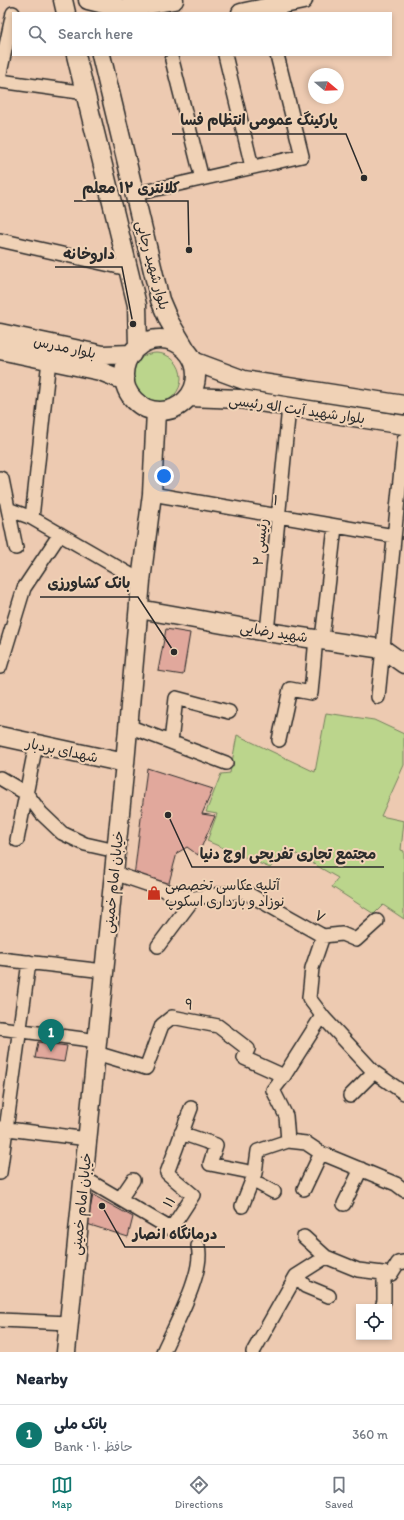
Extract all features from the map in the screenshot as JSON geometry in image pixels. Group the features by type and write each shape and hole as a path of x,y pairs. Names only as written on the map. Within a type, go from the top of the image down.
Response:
{"main road":[{"path":"63,0 66,12"},
{"path":"91,12 88,0 124,9 143,9 174,0"},
{"path":"246,12 303,0"},
{"name":"بلوار شهید رجایی","path":"76,56 137,306 135,351"},
{"name":"بلوار شهید رجایی","path":"105,57 160,300 169,321 191,357"},
{"path":"111,199 135,194"},
{"name":"بلوار مدرس","path":"0,333 103,355 135,351"},
{"path":"155,340 174,342 182,346 191,357 196,370 196,379 194,388 189,397 183,403 166,411 156,411 143,407 132,398 125,381 126,367 135,351 146,343 155,340"},
{"name":"بلوار مدرس","path":"0,350 100,371 125,381"},
{"name":"بلوار شهید آیت اله رئیسی","path":"191,357 244,380 404,405"},
{"name":"بلوار شهید آیت اله رئیسی","path":"189,397 240,399 404,425"},
{"name":"خیابان امام خمینی","path":"66,1352 125,764 141,581 152,494 156,411"},
{"name":"شهید رضایی","path":"139,608 267,632 319,638 383,649 404,664"},
{"name":"شهدای بردبار","path":"0,736 125,764"}],"street":[{"path":"0,73 12,20"},
{"path":"225,56 252,168"},
{"path":"135,194 302,156 277,56"},
{"path":"172,60 202,179"},
{"path":"0,81 86,94"},
{"path":"0,240 128,268"},
{"path":"32,518 49,360"},
{"name":"رئیسی ۲","path":"267,632 289,407"},
{"path":"378,697 404,440"},
{"path":"1,479 16,548"},
{"name":"۱","path":"152,494 335,527 394,536"},
{"path":"8,509 32,518 141,581"},
{"path":"279,740 290,689 311,693 335,527"},
{"path":"0,667 24,588 60,534"},
{"path":"171,742 176,698 229,712"},
{"path":"128,726 226,763"},
{"path":"17,840 36,744"},
{"path":"0,778 27,794 41,813 62,833 85,844 116,851"},
{"name":"۷","path":"114,873 179,895 194,898 243,891 323,936 312,968 309,998 322,1016 374,1072 404,1093"},
{"path":"158,946 194,898"},
{"path":"323,936 342,934 356,940 377,921"},
{"path":"0,959 104,971"},
{"path":"0,1172 3,1129 20,1031 29,962"},
{"path":"288,1141 286,1116 273,1090 284,1076 322,1016"},
{"name":"۹","path":"97,1047 146,1068 162,1025 172,1017 218,1026 248,1049 244,1058 284,1076"},
{"path":"0,1028 97,1047"},
{"path":"350,1096 374,1072"},
{"name":"۱۱","path":"84,1178 171,1229 193,1195 167,1173 191,1108"},
{"path":"3,1129 88,1139"},
{"path":"182,1133 216,1145 210,1164 254,1176 274,1192"},
{"path":"242,1206 254,1176 258,1151 288,1141 306,1143 321,1153 396,1184 404,1190"},
{"path":"304,1189 321,1153"},
{"path":"344,1204 361,1169"},
{"path":"120,1199 133,1180"},
{"path":"304,1237 326,1256 358,1270 391,1274 398,1263 404,1262"},
{"path":"162,1352 195,1280 200,1252 198,1246"},
{"path":"253,1352 296,1276 326,1256"},
{"path":"383,1304 384,1273"},
{"path":"296,1276 305,1286 329,1296"},
{"path":"0,1320 69,1323"}],"green space":[{"path":"156,353 166,355 174,360 179,368 181,378 179,388 174,396 166,401 156,403 146,401 138,396 133,388 131,378 133,368 138,360 146,355"},
{"path":"326,713 374,720 404,734 404,765 381,816 404,821 401,850 404,851 404,919 383,905 374,914 332,887 338,878 286,848 270,868 207,841 217,814 206,812 221,774 230,773 237,735 315,772"}],"building":[{"path":"166,629 190,633 183,675 158,671"},
{"path":"147,768 213,789 202,814 215,816 198,855 187,847 177,853 167,890 134,877"},
{"path":"38,1042 67,1046 64,1062 35,1058"},
{"path":"93,1195 133,1217 128,1237 87,1224"}],"place":[{"name":"پارکینگ عمومی انتظام فسا","path":"364,178"},
{"name":"کلانتری ۱۲ معلم","path":"189,250"},
{"name":"داروخانه","path":"133,324"},
{"name":"بانک کشاورزی","path":"174,652"},
{"name":"مجتمع تجاری تفریحی اوج دنیا","path":"168,815"},
{"name":"آتلیه عکاسی تخصصی نوزاد و بارداری اسکوپ","path":"154,893"},
{"name":"بانک ملی","path":"51,1052"},
{"name":"درمانگاه انصار","path":"102,1206"}]}
